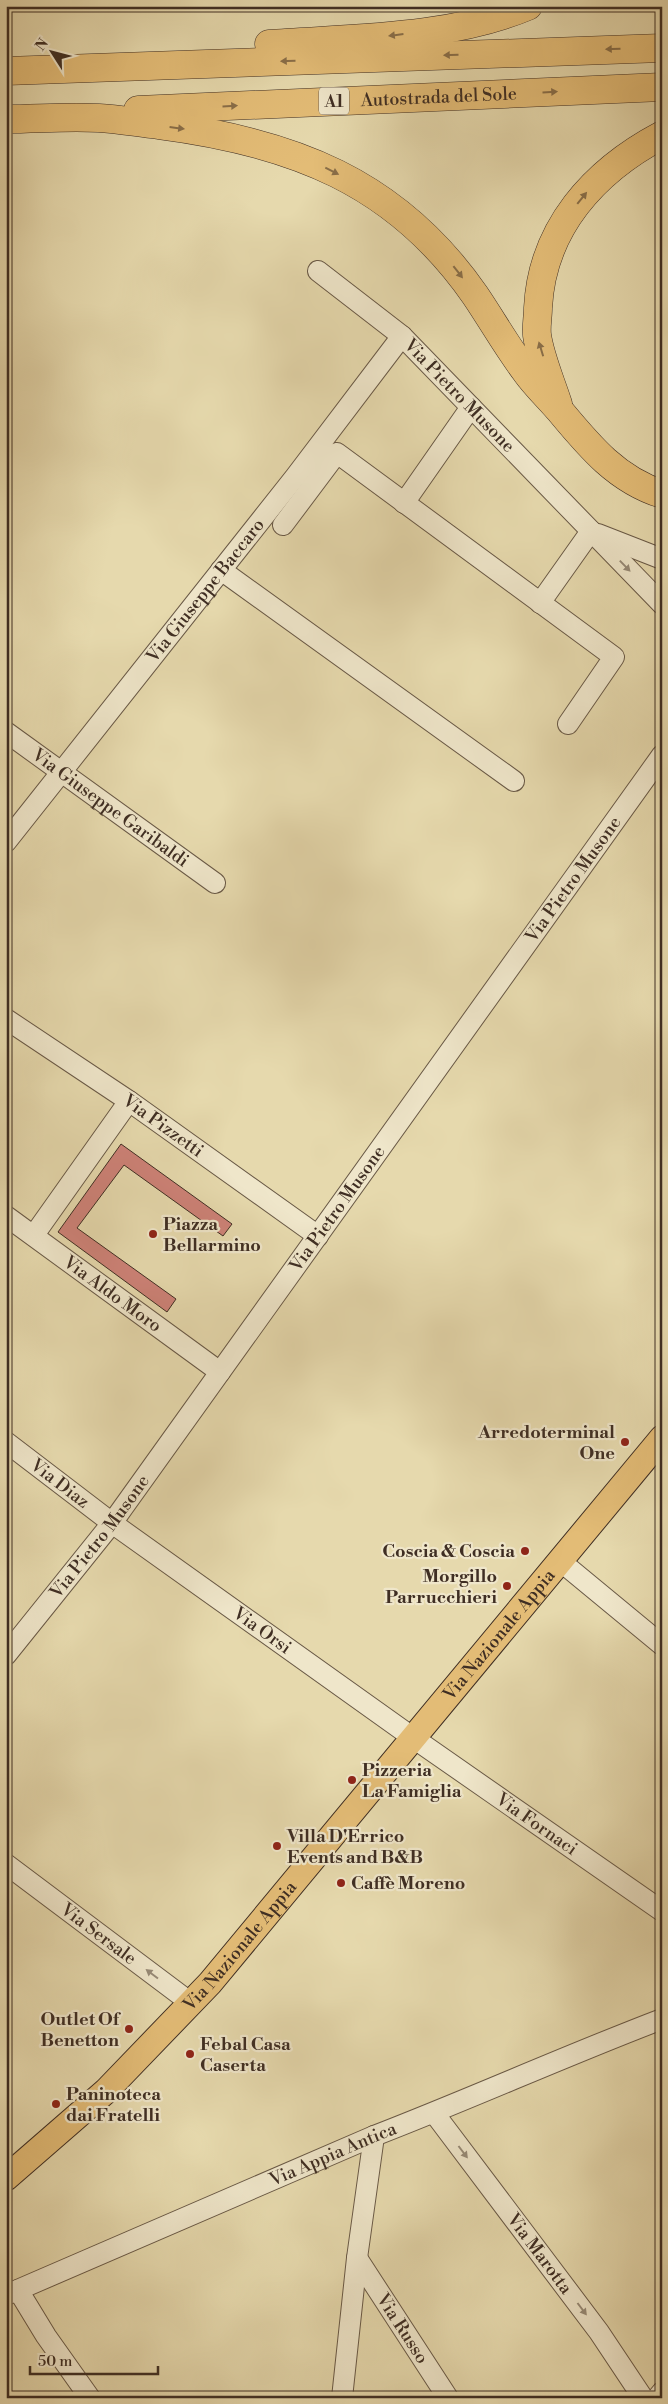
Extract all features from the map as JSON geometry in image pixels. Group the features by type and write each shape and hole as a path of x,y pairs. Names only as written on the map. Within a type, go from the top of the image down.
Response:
{"highway":[{"path":"6,60 382,37 452,28 528,6"},
{"path":"6,71 662,48"},
{"name":"Autostrada del Sole","path":"6,115 662,87"},
{"path":"6,119 99,118 190,130 261,144 311,161 358,185 410,222 446,257 475,294 526,374 590,447 614,469 634,482 662,494"},
{"path":"561,412 537,334 539,298 544,263 561,228 579,201 606,170 634,149 662,135"}],"main road":[{"name":"Via Nazionale Appia","path":"6,2178 106,2091 191,2003 662,1438"}],"street":[{"name":"Via Pietro Musone","path":"318,270 402,336 591,531 660,597"},
{"name":"Via Giuseppe Baccaro","path":"6,842 295,478 402,336"},
{"path":"404,503 470,407"},
{"path":"283,525 337,453 614,657 568,724"},
{"name":"Via Pietro Musone","path":"591,531 662,559"},
{"path":"540,602 591,531"},
{"path":"221,570 514,781"},
{"name":"Via Giuseppe Garibaldi","path":"6,732 216,883"},
{"name":"Via Pietro Musone","path":"6,1655 112,1523 662,755"},
{"name":"Via Pizzetti","path":"6,1019 129,1101 318,1236"},
{"path":"34,1235 129,1101"},
{"name":"Via Aldo Moro","path":"6,1216 220,1372"},
{"name":"Via Diaz","path":"6,1442 112,1523"},
{"name":"Via Orsi","path":"112,1523 412,1737"},
{"path":"560,1560 662,1645"},
{"name":"Via Fornaci","path":"412,1737 662,1911"},
{"name":"Via Sersale","path":"6,1864 191,2003"},
{"name":"Via Appia Antica","path":"12,2293 374,2136 434,2113 572,2054 662,2020"},
{"name":"Via Marotta","path":"434,2113 599,2332 642,2398"},
{"path":"342,2398 357,2258 374,2136"},
{"name":"Via Russo","path":"357,2258 448,2398"},
{"path":"12,2293 46,2336 90,2398"},
{"path":"656,2398 662,2392"}],"building":[{"path":"121,1144 232,1224 223,1236 124,1165 77,1228 176,1299 167,1312 58,1232"}],"place":[{"name":"Piazza Bellarmino","path":"153,1234"},
{"name":"Arredoterminal One","path":"625,1442"},
{"name":"Coscia & Coscia","path":"525,1551"},
{"name":"Morgillo Parrucchieri","path":"507,1586"},
{"name":"Pizzeria La Famiglia","path":"352,1780"},
{"name":"Villa D'Errico Events and B&B","path":"277,1846"},
{"name":"Caffè Moreno","path":"341,1883"},
{"name":"Outlet Of Benetton","path":"129,2029"},
{"name":"Febal Casa Caserta","path":"190,2054"},
{"name":"Paninoteca dai Fratelli","path":"56,2104"}]}
